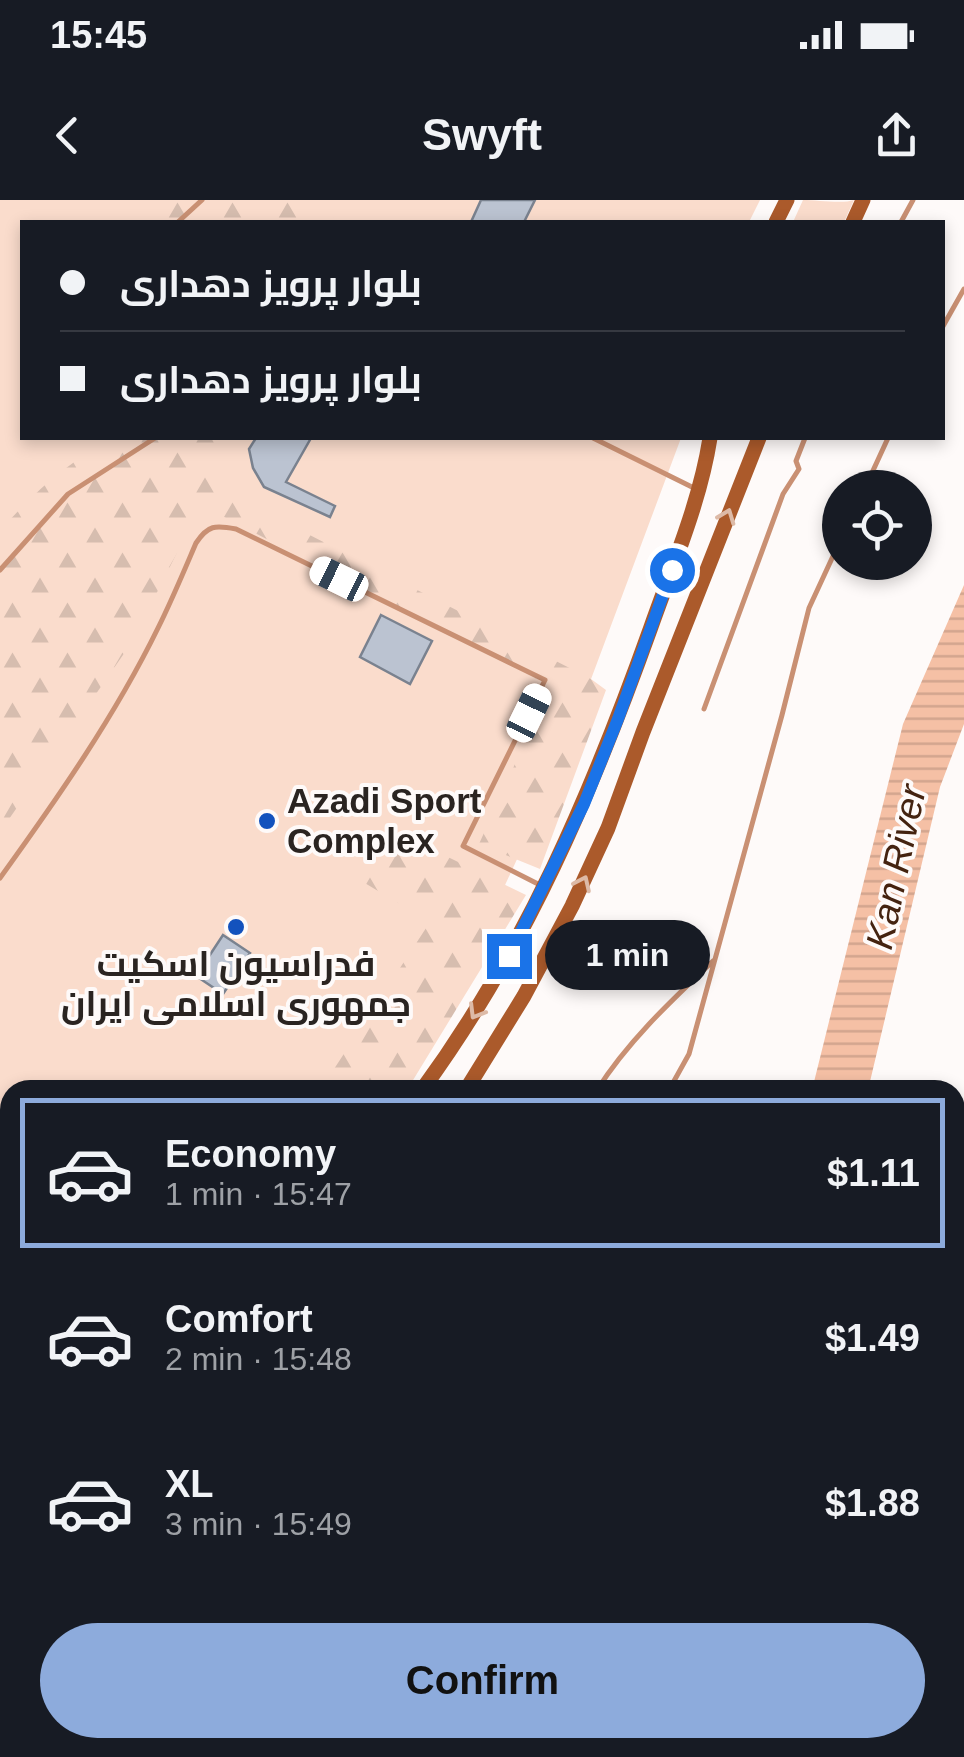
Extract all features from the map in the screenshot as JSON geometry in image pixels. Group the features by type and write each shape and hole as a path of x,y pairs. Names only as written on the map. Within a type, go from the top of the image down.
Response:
{"main road":[{"path":"472,1080 524,996 608,828 758,440"},
{"path":"429,1080 509,956 584,804 698,490 710,443"}],"lane":[{"path":"180,220 202,200"},
{"path":"945,323 964,290"},
{"path":"0,570 68,494 152,440"},
{"path":"597,440 698,490"},
{"path":"704,709 783,494 800,469 796,461 804,440"},
{"path":"873,470 887,440"},
{"path":"0,878 113,709 157,630 196,543 204,531 218,525 236,529 545,680 463,846 544,888"},
{"path":"674,1080 689,1054 808,608 822,579"},
{"path":"604,1080 662,1009 715,959"}],"green space":[{"name":"Azadi Sport Complex","path":"0,200 760,200 750,220 20,220 20,440 680,440 553,781 494,909 380,1080 0,1080"},
{"path":"161,200 338,200 331,216 338,220 143,220"},
{"path":"803,200 854,200 845,220 794,220"},
{"path":"112,440 233,440 212,485 606,690 540,869 479,844 550,686 201,505 132,642 0,832 0,531 53,478"},
{"path":"376,822 526,895 413,1080 350,1080 334,1069 430,922 353,876"}],"water":[{"name":"Kan River","path":"964,585 964,724 940,787 870,1080 814,1080 903,724"}],"building":[{"path":"481,200 535,200 525,220 472,220"},
{"path":"255,440 310,440 286,482 335,506 330,517 264,487 253,468 249,449"},
{"path":"381,615 432,641 410,684 360,657"},
{"path":"223,935 250,953 223,994 196,976"}],"place":[{"name":"Azadi Sport Complex","path":"267,821"},
{"name":"فدراسیون اسکیت جمهوری اسلامی ایران","path":"236,927"}],"route":[{"path":"509,956 584,804 672,570"}]}
